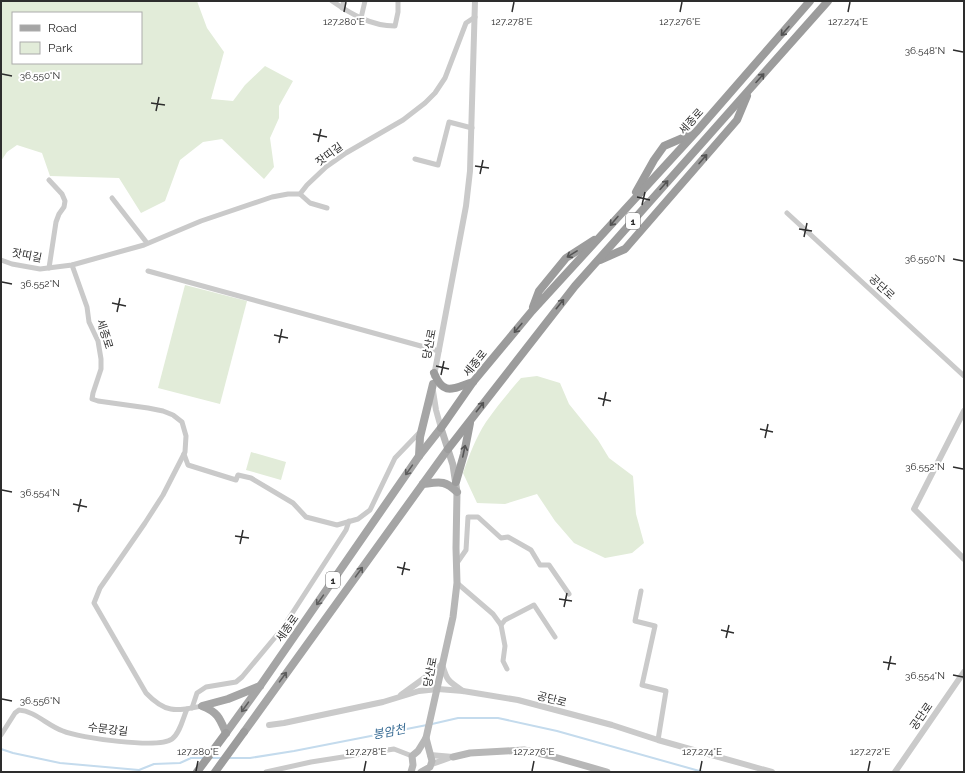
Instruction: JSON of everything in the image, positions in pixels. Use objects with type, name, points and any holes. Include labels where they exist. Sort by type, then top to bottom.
[{"type":"highway","name":"세종로","points":[[441,428],[473,382],[532,311],[696,132],[810,1]]},
{"type":"highway","name":"세종로","points":[[448,449],[548,319],[596,262],[828,1]]},
{"type":"highway","points":[[596,262],[624,249],[737,120],[750,88]]},
{"type":"highway","points":[[631,202],[654,160],[664,146],[696,132]]},
{"type":"highway","points":[[434,373],[438,383],[444,388],[449,389],[473,382]]},
{"type":"highway","points":[[456,482],[464,454],[470,420]]},
{"type":"highway","name":"세종로","points":[[215,772],[244,732]]},
{"type":"highway","name":"세종로","points":[[197,772],[226,733]]},
{"type":"main road","points":[[419,456],[420,437],[433,384]]},
{"type":"main road","name":"당산로","points":[[426,738],[453,617],[457,583],[456,482],[453,465],[441,428]]},
{"type":"main road","name":"세종로","points":[[226,733],[419,456],[441,428]]},
{"type":"main road","name":"세종로","points":[[244,732],[448,449]]},
{"type":"main road","points":[[423,484],[443,482],[448,484],[457,492]]},
{"type":"main road","points":[[202,706],[228,700],[260,686]]},
{"type":"main road","points":[[202,706],[211,709],[216,714],[226,733]]},
{"type":"main road","points":[[426,738],[432,764],[427,769],[422,771],[417,770],[412,768],[415,753],[426,738]]},
{"type":"main road","points":[[415,753],[425,750],[430,755]]},
{"type":"main road","points":[[453,757],[470,753],[524,750],[607,772]]},
{"type":"street","points":[[332,1],[361,18],[376,23],[394,26],[398,12],[398,1]]},
{"type":"street","points":[[342,8],[344,1]]},
{"type":"street","points":[[361,18],[365,1]]},
{"type":"street","name":"당산로","points":[[441,428],[436,410],[433,384],[466,206],[470,171],[475,1]]},
{"type":"street","name":"잣띠길","points":[[1,260],[40,269],[72,265],[147,243],[201,221],[272,197],[288,194],[300,194],[307,185],[326,167],[346,153],[403,120],[435,93],[445,78],[466,23],[475,17]]},
{"type":"street","points":[[415,159],[438,165],[450,122],[472,128]]},
{"type":"street","name":"잣띠길","points":[[49,180],[62,194],[65,201],[64,207],[56,222],[49,268]]},
{"type":"street","points":[[300,194],[310,203],[327,208]]},
{"type":"street","points":[[112,198],[147,243]]},
{"type":"street","name":"공단로","points":[[787,213],[964,376]]},
{"type":"street","name":"세종로","points":[[72,265],[87,307],[89,322],[98,342],[101,359],[101,369],[92,399],[163,411],[173,415],[182,422],[186,436],[184,454],[163,495],[146,524],[100,588],[94,603],[146,694],[161,707],[172,710],[202,706]]},
{"type":"street","points":[[148,271],[438,351]]},
{"type":"street","points":[[964,411],[914,509],[964,559]]},
{"type":"street","points":[[184,454],[188,465],[236,480],[238,475],[251,478],[293,503],[306,517],[337,525],[358,519],[370,510],[395,458],[423,428]]},
{"type":"street","name":"당산로","points":[[457,563],[466,550],[468,517],[478,517],[501,538],[508,537],[531,550],[540,565],[549,565],[569,594]]},
{"type":"street","points":[[192,708],[197,693],[206,687],[236,682],[242,677],[282,629],[346,530],[349,521]]},
{"type":"street","points":[[457,583],[493,614],[501,625],[505,646],[503,661],[507,669]]},
{"type":"street","points":[[641,591],[635,621],[655,626],[642,685],[666,691],[658,740]]},
{"type":"street","points":[[501,625],[505,620],[534,605],[555,637]]},
{"type":"street","points":[[398,697],[442,664],[446,677],[449,681],[463,691]]},
{"type":"street","name":"공단로","points":[[895,772],[964,672]]},
{"type":"street","name":"공단로","points":[[269,724],[284,723],[383,702],[419,691],[463,691],[525,702],[612,725],[658,740],[772,772]]},
{"type":"street","name":"수문강길","points":[[1,735],[15,713],[19,710],[26,710],[45,723],[63,731],[90,738],[131,742],[162,742],[171,740],[176,735],[187,709]]},
{"type":"street","points":[[266,772],[311,762],[394,749],[415,753]]},
{"type":"street","points":[[430,755],[453,757]]},
{"type":"street","points":[[432,764],[453,757]]},
{"type":"green space","points":[[1,1],[197,1],[207,28],[224,52],[211,99],[233,101],[245,85],[265,66],[293,81],[279,106],[279,118],[270,138],[274,167],[264,179],[222,139],[203,142],[180,160],[165,201],[141,213],[119,178],[50,176],[42,153],[17,145],[7,152],[1,161]]},
{"type":"green space","points":[[185,285],[247,301],[220,404],[158,388]]},
{"type":"green space","points":[[537,376],[560,383],[569,404],[598,440],[609,458],[633,476],[636,514],[644,543],[632,553],[605,558],[574,543],[555,521],[537,494],[505,504],[477,503],[463,473],[476,440],[490,416],[521,378]]},
{"type":"green space","points":[[251,452],[286,462],[281,480],[246,470]]},
{"type":"waterway","name":"봉암천","points":[[432,724],[458,718],[498,718],[557,731],[703,772]]},
{"type":"waterway","name":"봉암천","points":[[229,758],[250,758],[294,751],[427,725]]},
{"type":"waterway","name":"봉암천","points":[[1,749],[60,763],[139,770],[154,764],[180,763],[191,758],[204,758]]},
{"type":"waterway","name":"봉암천","points":[[211,758],[222,758]]}]
